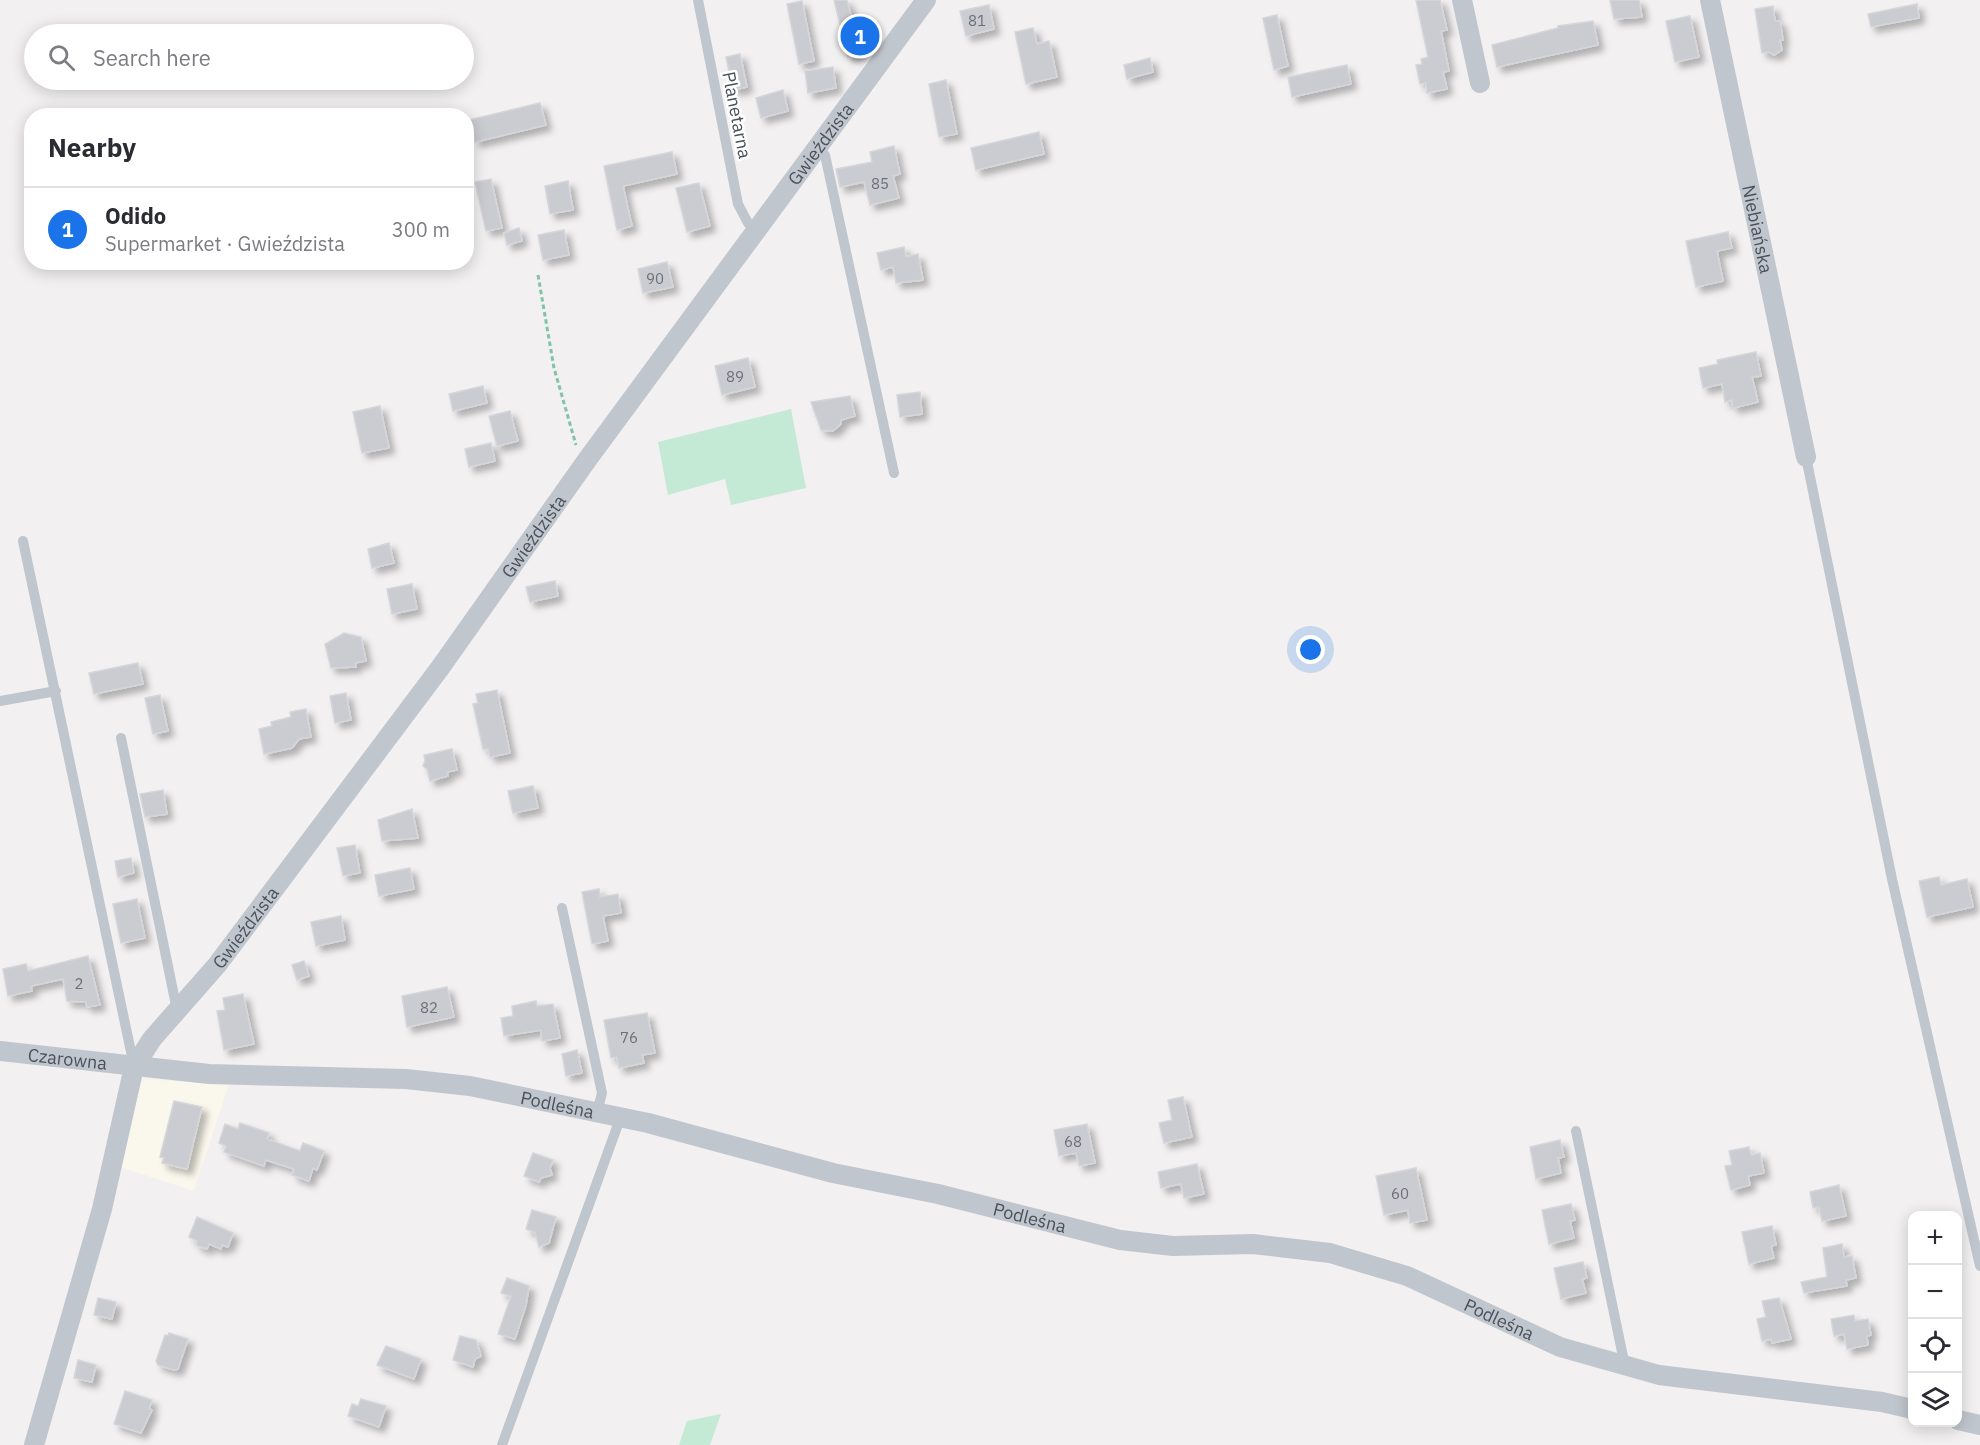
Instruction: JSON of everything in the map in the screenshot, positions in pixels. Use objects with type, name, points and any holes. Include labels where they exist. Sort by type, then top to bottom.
[{"type":"street","name":"Gwieździsta","points":[[134,1067],[152,1039],[217,965],[440,668],[587,460],[926,0]]},
{"type":"street","points":[[1462,0],[1480,83]]},
{"type":"street","name":"Niebiańska","points":[[1710,0],[1806,457]]},
{"type":"street","name":"Czarowna","points":[[0,1051],[134,1067]]},
{"type":"street","points":[[34,1445],[102,1209],[134,1067]]},
{"type":"street","name":"Podleśna","points":[[134,1067],[259,1077],[406,1079],[470,1086],[621,1116],[833,1173],[938,1194],[1120,1240],[1173,1246],[1253,1244],[1330,1253],[1407,1276],[1560,1347],[1625,1366],[1659,1375],[1882,1402],[1908,1408]]},
{"type":"street","points":[[1962,1421],[1980,1425]]},
{"type":"lane","name":"Planetarna","points":[[698,0],[738,204],[748,223],[757,231]]},
{"type":"lane","points":[[818,149],[825,155],[894,473]]},
{"type":"lane","points":[[1806,457],[1892,879],[1980,1266]]},
{"type":"lane","points":[[23,541],[57,691],[134,1067]]},
{"type":"lane","points":[[0,701],[57,691]]},
{"type":"lane","points":[[121,738],[177,1010]]},
{"type":"lane","points":[[562,908],[602,1093],[597,1112]]},
{"type":"lane","points":[[502,1445],[621,1116]]},
{"type":"lane","points":[[1576,1131],[1625,1366]]},
{"type":"path","points":[[538,275],[554,368],[572,437],[580,454],[587,460]]},
{"type":"shaded area","points":[[142,1079],[229,1084],[194,1191],[120,1167]]},
{"type":"green space","points":[[791,409],[806,488],[731,505],[725,479],[668,495],[658,442]]},
{"type":"green space","points":[[721,1414],[710,1445],[679,1445],[687,1421]]},
{"type":"building","points":[[834,0],[847,0],[861,53],[848,57]]},
{"type":"building","points":[[1416,0],[1440,0],[1447,30],[1441,31],[1449,71],[1443,72],[1447,89],[1427,93],[1426,83],[1420,84],[1416,65],[1422,64],[1421,59],[1428,57]]},
{"type":"building","points":[[1610,0],[1639,0],[1642,17],[1614,19]]},
{"type":"building","points":[[802,1],[814,61],[799,64],[787,4]]},
{"type":"building","points":[[1917,4],[1919,18],[1871,27],[1868,14]]},
{"type":"building","points":[[989,5],[994,29],[966,36],[960,11]]},
{"type":"building","points":[[1773,6],[1775,21],[1780,21],[1783,40],[1780,40],[1782,50],[1774,55],[1769,52],[1762,53],[1755,9]]},
{"type":"building","points":[[1277,15],[1288,66],[1274,70],[1263,18]]},
{"type":"building","points":[[1690,16],[1699,57],[1675,62],[1666,21]]},
{"type":"building","points":[[1593,21],[1598,45],[1497,67],[1492,45],[1558,28],[1558,26]]},
{"type":"building","points":[[1033,28],[1037,44],[1049,41],[1057,77],[1026,84],[1015,32]]},
{"type":"building","points":[[740,54],[747,87],[733,90],[726,57]]},
{"type":"building","points":[[1150,58],[1153,72],[1127,79],[1124,65]]},
{"type":"building","points":[[1347,65],[1351,84],[1292,97],[1288,77]]},
{"type":"building","points":[[833,67],[836,88],[808,93],[805,71]]},
{"type":"building","points":[[946,80],[957,134],[939,137],[929,84]]},
{"type":"building","points":[[783,90],[788,111],[761,118],[756,98]]},
{"type":"building","points":[[540,103],[546,125],[475,142],[474,119]]},
{"type":"building","points":[[1039,132],[1044,154],[976,170],[971,148]]},
{"type":"building","points":[[894,146],[900,174],[893,176],[899,198],[870,205],[864,182],[840,187],[836,169],[872,162],[870,152]]},
{"type":"building","points":[[672,152],[677,174],[623,186],[632,226],[617,230],[604,166]]},
{"type":"building","points":[[491,179],[502,228],[486,231],[475,182]]},
{"type":"building","points":[[568,181],[573,210],[550,214],[545,186]]},
{"type":"building","points":[[699,183],[710,226],[687,232],[676,188]]},
{"type":"building","points":[[519,228],[522,241],[507,245],[504,233]]},
{"type":"building","points":[[564,230],[569,255],[543,260],[538,235]]},
{"type":"building","points":[[1728,232],[1732,248],[1717,251],[1723,281],[1696,287],[1686,241]]},
{"type":"building","points":[[904,247],[906,257],[918,254],[923,280],[896,283],[893,267],[881,270],[877,253]]},
{"type":"building","points":[[667,262],[673,287],[643,293],[638,269]]},
{"type":"building","points":[[1756,352],[1761,376],[1752,377],[1758,402],[1733,408],[1732,400],[1725,402],[1722,384],[1703,388],[1699,368],[1718,364],[1717,360]]},
{"type":"building","points":[[748,358],[755,387],[722,395],[715,366]]},
{"type":"building","points":[[483,386],[487,403],[453,411],[449,394]]},
{"type":"building","points":[[920,392],[922,414],[900,417],[897,395]]},
{"type":"building","points":[[850,396],[855,416],[841,420],[841,424],[833,431],[821,430],[811,402]]},
{"type":"building","points":[[380,406],[389,448],[362,453],[353,412]]},
{"type":"building","points":[[510,411],[518,441],[497,446],[489,416]]},
{"type":"building","points":[[491,443],[495,461],[469,467],[465,449]]},
{"type":"building","points":[[389,543],[394,563],[372,568],[368,549]]},
{"type":"building","points":[[555,581],[558,596],[530,602],[526,587]]},
{"type":"building","points":[[412,584],[417,609],[392,614],[387,589]]},
{"type":"building","points":[[344,633],[361,637],[366,661],[355,663],[356,667],[331,668],[325,644]]},
{"type":"building","points":[[138,663],[143,684],[94,694],[89,673]]},
{"type":"building","points":[[497,690],[510,753],[490,757],[488,749],[483,749],[473,704],[478,703],[476,694]]},
{"type":"building","points":[[346,693],[351,720],[335,723],[330,696]]},
{"type":"building","points":[[160,695],[168,731],[153,734],[145,698]]},
{"type":"building","points":[[306,709],[311,737],[299,739],[292,748],[264,754],[259,729],[272,726],[271,722],[291,717],[290,712]]},
{"type":"building","points":[[452,749],[457,770],[447,772],[448,776],[430,781],[427,769],[423,766],[424,755]]},
{"type":"building","points":[[533,786],[538,808],[513,813],[508,791]]},
{"type":"building","points":[[163,790],[167,814],[145,817],[140,794]]},
{"type":"building","points":[[412,809],[418,838],[382,841],[378,820]]},
{"type":"building","points":[[355,845],[360,873],[343,876],[337,848]]},
{"type":"building","points":[[131,858],[134,873],[118,877],[115,861]]},
{"type":"building","points":[[410,868],[414,889],[379,896],[375,875]]},
{"type":"building","points":[[1939,877],[1941,885],[1967,879],[1973,907],[1927,917],[1919,881]]},
{"type":"building","points":[[599,889],[600,897],[618,894],[621,913],[603,916],[608,941],[592,944],[582,892]]},
{"type":"building","points":[[137,899],[145,938],[121,943],[113,904]]},
{"type":"building","points":[[341,916],[345,940],[316,946],[311,922]]},
{"type":"building","points":[[88,956],[100,1005],[87,1007],[86,1002],[67,1001],[63,979],[31,986],[32,991],[8,996],[3,969],[26,964],[28,971]]},
{"type":"building","points":[[304,961],[309,976],[297,980],[292,965]]},
{"type":"building","points":[[447,987],[454,1017],[407,1027],[402,996]]},
{"type":"building","points":[[243,994],[254,1044],[224,1050],[217,1011],[225,1010],[223,998]]},
{"type":"building","points":[[536,1001],[537,1006],[553,1004],[560,1038],[542,1041],[541,1030],[504,1036],[501,1018],[513,1016],[512,1006]]},
{"type":"building","points":[[647,1013],[655,1053],[642,1055],[644,1063],[619,1068],[617,1057],[611,1058],[604,1020]]},
{"type":"building","points":[[577,1050],[582,1073],[566,1076],[562,1054]]},
{"type":"building","points":[[1183,1097],[1192,1137],[1164,1143],[1159,1123],[1172,1120],[1168,1100]]},
{"type":"building","points":[[174,1101],[202,1107],[187,1169],[162,1163],[164,1158],[160,1157]]},
{"type":"building","points":[[240,1123],[269,1133],[267,1139],[300,1151],[303,1143],[324,1151],[317,1170],[313,1168],[309,1181],[292,1175],[294,1169],[266,1160],[264,1166],[224,1152],[226,1146],[219,1143],[225,1124],[238,1129]]},
{"type":"building","points":[[1087,1124],[1095,1163],[1079,1166],[1076,1153],[1059,1156],[1054,1130]]},
{"type":"building","points":[[1560,1140],[1564,1157],[1558,1158],[1561,1173],[1536,1179],[1530,1147]]},
{"type":"building","points":[[1749,1147],[1751,1155],[1760,1153],[1764,1173],[1748,1176],[1750,1185],[1731,1190],[1725,1166],[1732,1165],[1729,1151]]},
{"type":"building","points":[[533,1153],[553,1160],[550,1168],[552,1175],[541,1178],[539,1182],[524,1176]]},
{"type":"building","points":[[1197,1164],[1204,1194],[1184,1198],[1181,1184],[1161,1188],[1158,1172]]},
{"type":"building","points":[[1416,1168],[1427,1220],[1410,1223],[1408,1210],[1384,1215],[1376,1176]]},
{"type":"building","points":[[1839,1185],[1846,1216],[1822,1221],[1819,1207],[1813,1208],[1810,1192]]},
{"type":"building","points":[[1571,1204],[1575,1220],[1570,1221],[1574,1238],[1549,1244],[1542,1210]]},
{"type":"building","points":[[532,1210],[556,1217],[549,1243],[539,1247],[535,1232],[526,1229]]},
{"type":"building","points":[[197,1217],[233,1233],[228,1247],[222,1245],[221,1249],[209,1244],[207,1249],[196,1245],[197,1241],[189,1237]]},
{"type":"building","points":[[1772,1226],[1776,1245],[1771,1246],[1774,1258],[1749,1264],[1742,1232]]},
{"type":"building","points":[[1842,1244],[1844,1257],[1852,1256],[1856,1278],[1846,1280],[1847,1286],[1804,1293],[1801,1282],[1827,1277],[1823,1248]]},
{"type":"building","points":[[1583,1262],[1587,1278],[1582,1279],[1586,1293],[1561,1299],[1554,1268]]},
{"type":"building","points":[[507,1278],[529,1286],[526,1305],[515,1339],[498,1334],[511,1296],[501,1293]]},
{"type":"building","points":[[98,1298],[116,1302],[112,1319],[94,1315]]},
{"type":"building","points":[[1779,1298],[1791,1339],[1772,1343],[1771,1339],[1762,1341],[1757,1319],[1766,1317],[1762,1301]]},
{"type":"building","points":[[1854,1315],[1855,1321],[1868,1319],[1871,1335],[1867,1336],[1868,1345],[1847,1349],[1844,1334],[1834,1336],[1831,1319]]},
{"type":"building","points":[[169,1333],[188,1339],[178,1369],[174,1370],[158,1365],[156,1361],[165,1335],[168,1336]]},
{"type":"building","points":[[460,1336],[476,1340],[481,1356],[475,1359],[473,1367],[453,1360]]},
{"type":"building","points":[[386,1346],[421,1359],[414,1379],[377,1365]]},
{"type":"building","points":[[78,1360],[96,1365],[92,1382],[74,1378]]},
{"type":"building","points":[[125,1391],[152,1400],[149,1409],[152,1410],[141,1433],[114,1424]]},
{"type":"building","points":[[361,1399],[386,1406],[379,1427],[348,1416],[352,1404],[358,1406]]},
{"type":"place","name":"Odido","points":[[860,36]]}]
